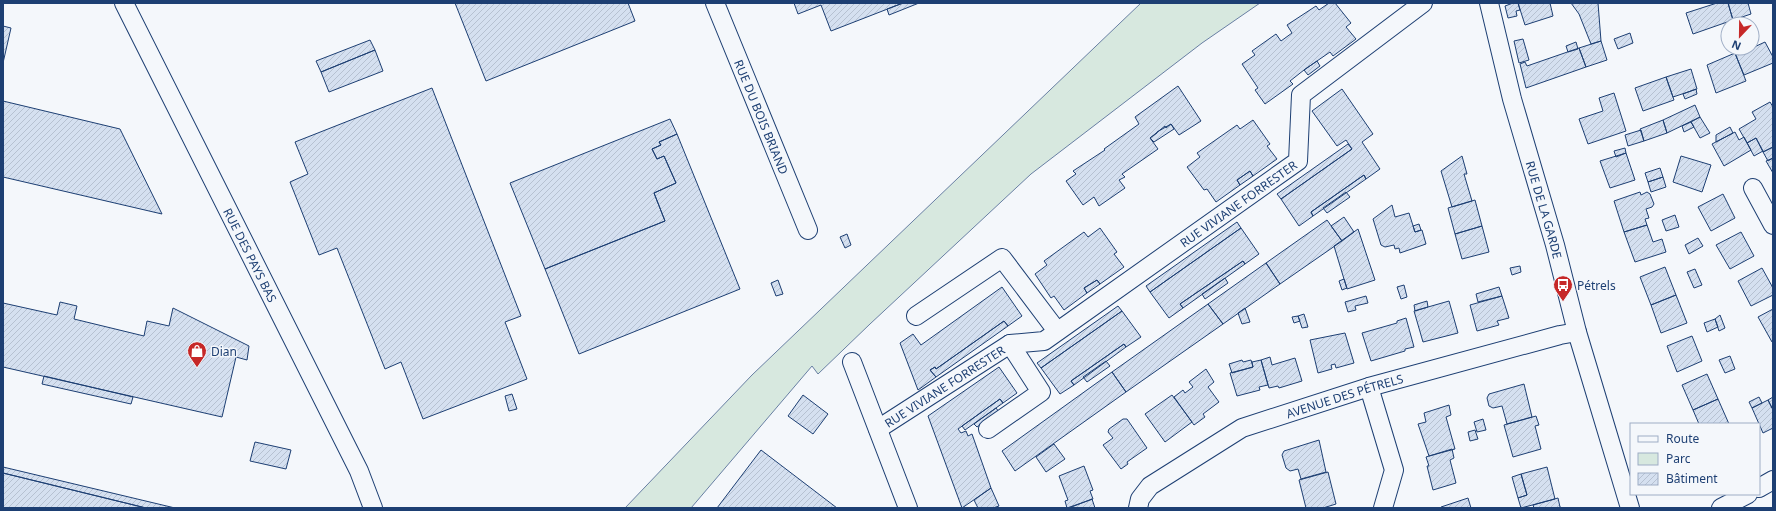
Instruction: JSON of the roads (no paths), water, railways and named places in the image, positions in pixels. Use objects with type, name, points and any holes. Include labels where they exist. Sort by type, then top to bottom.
[{"type":"street","name":"RUE DES PAYS BAS","points":[[124,3],[359,471],[373,508]]},
{"type":"street","name":"RUE DU BOIS BRIAND","points":[[715,3],[808,230]]},
{"type":"street","name":"RUE VIVIANE FORRESTER","points":[[878,429],[1010,344],[1044,341],[1298,161],[1301,95],[1423,3]]},
{"type":"street","name":"RUE DE LA GARDE","points":[[1489,3],[1512,99],[1555,245],[1577,332],[1630,508]]},
{"type":"street","points":[[1753,188],[1773,225]]},
{"type":"street","points":[[916,316],[1002,258],[1057,331]]},
{"type":"street","name":"AVENUE DES PÉTRELS","points":[[1138,508],[1140,499],[1150,486],[1242,428],[1369,387],[1560,335],[1577,332]]},
{"type":"street","name":"RUE VIVIANE FORRESTER","points":[[988,429],[1042,392],[1010,344]]},
{"type":"street","points":[[852,362],[908,508]]},
{"type":"street","points":[[1369,387],[1394,470],[1383,508]]},
{"type":"street","points":[[1760,487],[1773,480]]},
{"type":"street","points":[[1721,508],[1746,495]]},
{"type":"place","name":"Pétrels","points":[[1563,302]]},
{"type":"place","name":"Dian","points":[[197,368]]}]
